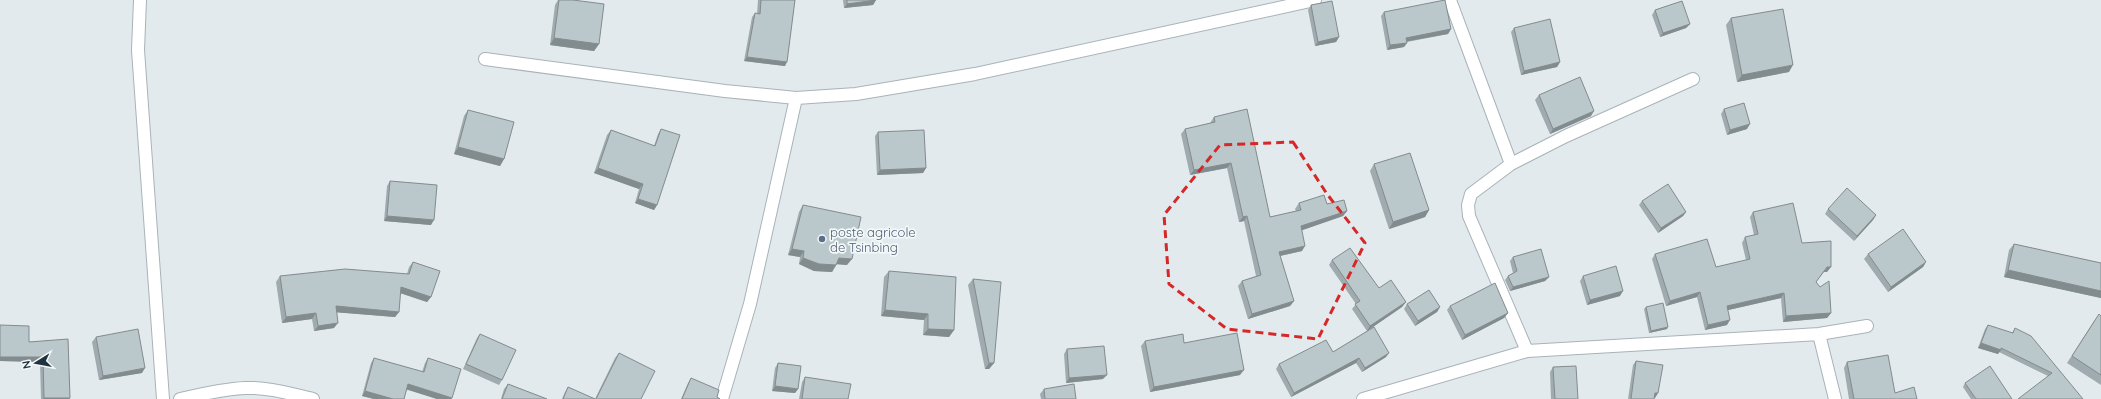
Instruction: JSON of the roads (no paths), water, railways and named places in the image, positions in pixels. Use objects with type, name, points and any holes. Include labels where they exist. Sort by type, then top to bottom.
[{"type":"street","points":[[140,0],[138,50],[163,399]]},
{"type":"street","points":[[485,59],[725,91],[796,98],[856,94],[975,74],[1315,0]]},
{"type":"street","points":[[1450,0],[1511,164]]},
{"type":"street","points":[[1527,351],[1469,216],[1468,205],[1471,194],[1511,164],[1566,136],[1693,79]]},
{"type":"street","points":[[722,399],[750,304],[796,98]]},
{"type":"street","points":[[1363,399],[1527,351],[1819,334],[1867,326]]},
{"type":"street","points":[[1819,334],[1835,399]]},
{"type":"street","points":[[180,399],[218,391],[246,388],[273,390],[312,399]]},
{"type":"place","name":"poste agricole de Tsinbing","points":[[822,239]]}]
